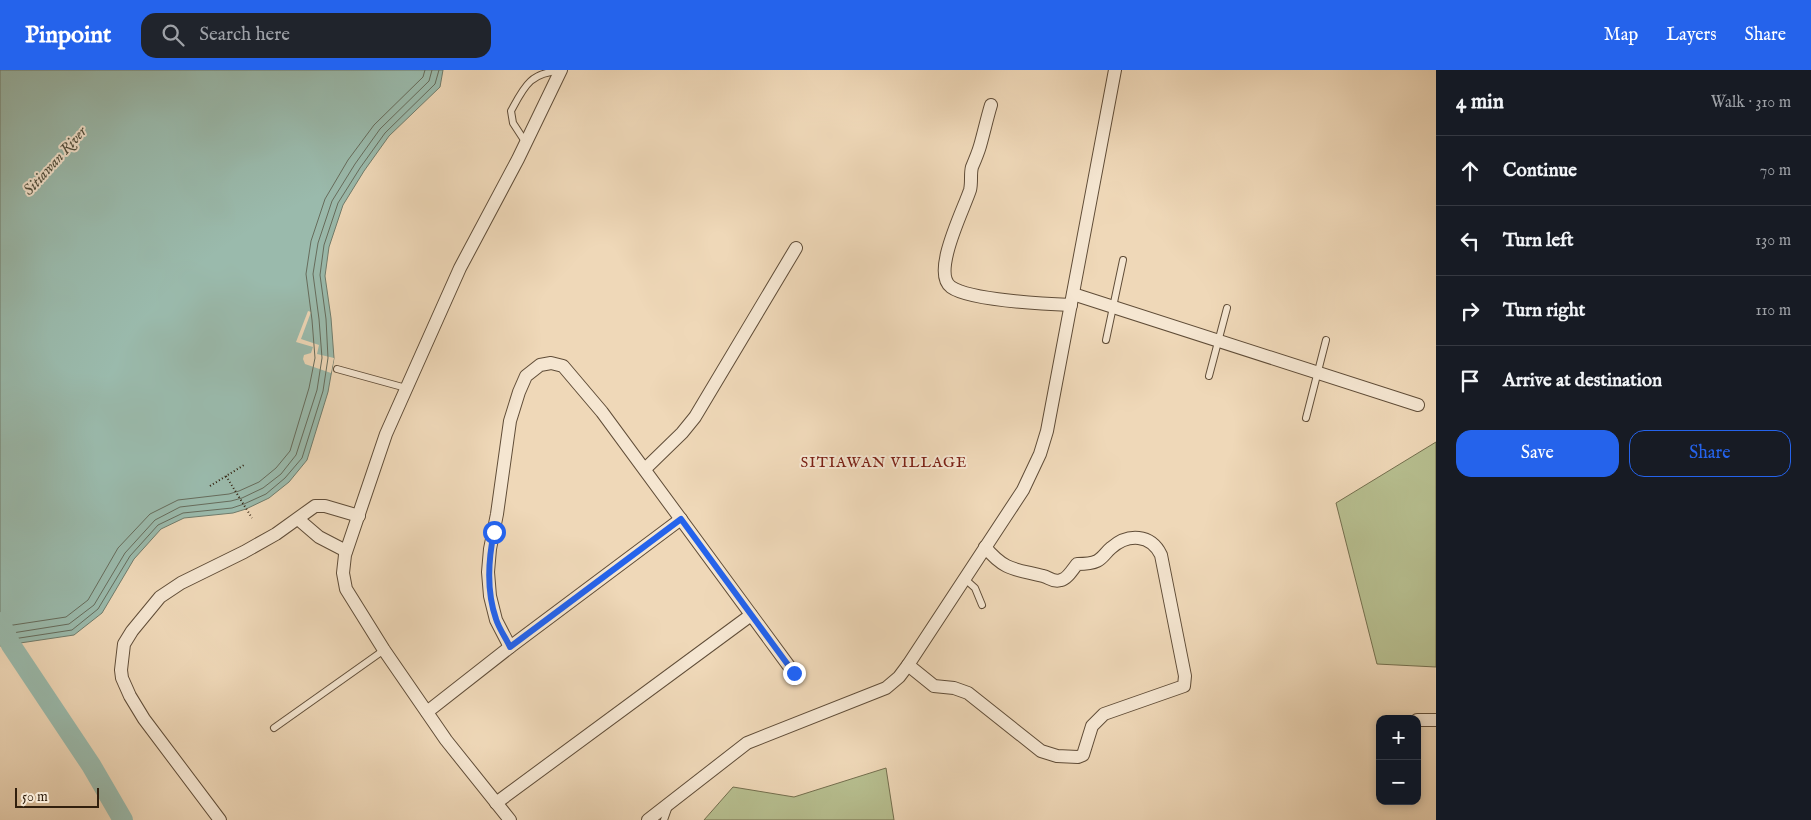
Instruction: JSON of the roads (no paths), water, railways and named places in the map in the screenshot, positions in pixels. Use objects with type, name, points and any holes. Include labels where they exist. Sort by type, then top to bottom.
[{"type":"street","points":[[510,820],[446,740],[384,650],[346,588],[343,573],[346,551],[386,434],[460,268],[526,142],[561,70]]},
{"type":"street","points":[[648,820],[747,744],[886,688],[899,677],[1023,490],[1040,454],[1048,431],[1115,70]]},
{"type":"street","points":[[991,105],[980,147],[972,168],[970,189],[947,255],[944,271],[945,278],[952,288],[971,294],[1022,302],[1072,300],[1113,307],[1418,405]]},
{"type":"street","points":[[644,469],[682,433],[695,417],[796,248]]},
{"type":"street","points":[[510,647],[496,620],[490,596],[488,572],[510,421],[526,376],[540,365],[551,363],[563,366],[602,412],[794,673]]},
{"type":"street","points":[[220,820],[144,720],[130,696],[122,678],[121,670],[124,644],[132,631],[160,597],[181,583],[244,552],[298,519],[315,506],[325,506],[359,516]]},
{"type":"street","points":[[298,519],[319,537],[346,551]]},
{"type":"street","points":[[427,712],[510,647],[681,519]]},
{"type":"street","points":[[908,665],[928,684],[954,688],[968,693],[1041,751],[1048,755],[1056,756],[1078,757],[1083,755],[1092,726],[1104,714],[1184,686],[1185,676],[1161,555],[1157,546],[1147,540],[1130,538],[1112,546],[1099,561],[1091,564],[1077,564],[1064,580],[1058,581],[1008,568],[994,559],[985,548]]},
{"type":"street","points":[[496,803],[751,614]]},
{"type":"street","points":[[1421,720],[1436,720]]},
{"type":"lane","points":[[526,142],[512,123],[510,111],[528,81],[540,74],[561,70]]},
{"type":"lane","points":[[1106,340],[1123,260]]},
{"type":"lane","points":[[1209,376],[1227,308]]},
{"type":"lane","points":[[1306,418],[1326,340]]},
{"type":"lane","points":[[337,369],[406,388]]},
{"type":"lane","points":[[965,579],[975,588],[982,604]]},
{"type":"lane","points":[[274,728],[384,650]]},
{"type":"lane","points":[[664,820],[671,802]]},
{"type":"water","name":"Sitiawan River","points":[[0,70],[443,70],[440,87],[389,136],[343,205],[329,247],[325,276],[334,358],[328,392],[307,460],[289,482],[269,498],[246,509],[233,513],[184,518],[161,529],[134,559],[102,613],[74,635],[0,646]]},
{"type":"waterway","points":[[0,622],[11,645],[91,765],[123,820]]},
{"type":"district","name":"SITIAWAN VILLAGE","points":[[884,462]]}]
